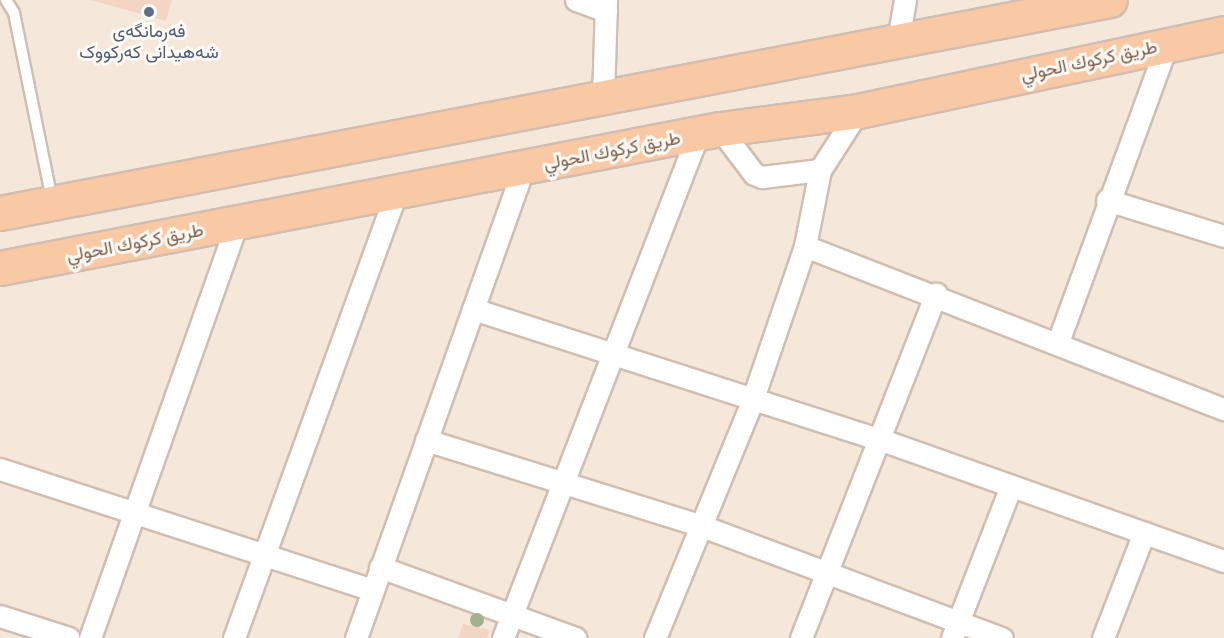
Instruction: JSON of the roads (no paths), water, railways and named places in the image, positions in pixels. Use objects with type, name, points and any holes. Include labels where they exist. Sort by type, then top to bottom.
[{"type":"highway","points":[[0,213],[1110,0]]},
{"type":"highway","name":"طريق كركوك الحولي","points":[[0,268],[709,132],[858,111],[1224,33]]},
{"type":"street","points":[[576,0],[606,5],[603,98]]},
{"type":"street","points":[[898,40],[905,0]]},
{"type":"street","points":[[1059,342],[1107,200],[1167,44]]},
{"type":"street","points":[[655,638],[752,401],[805,246],[820,170],[858,111]]},
{"type":"street","points":[[503,638],[614,352],[709,132],[754,174],[762,177],[820,170]]},
{"type":"street","points":[[356,638],[523,168]]},
{"type":"street","points":[[234,638],[262,555],[396,193]]},
{"type":"street","points":[[1107,200],[1224,236]]},
{"type":"street","points":[[90,638],[132,512],[237,223]]},
{"type":"street","points":[[805,246],[936,294],[1224,409]]},
{"type":"street","points":[[801,638],[936,294]]},
{"type":"street","points":[[473,309],[614,352],[752,401],[879,439],[1224,561]]},
{"type":"street","points":[[426,440],[562,485],[702,526],[826,575],[955,630],[1002,638]]},
{"type":"street","points":[[0,469],[372,590]]},
{"type":"street","points":[[955,630],[1011,486]]},
{"type":"street","points":[[1104,638],[1144,533]]},
{"type":"street","points":[[380,567],[575,638]]},
{"type":"street","points":[[0,616],[69,638]]},
{"type":"lane","points":[[6,0],[14,13],[53,203]]},
{"type":"place","name":"فەرمانگەی شەهیدانی کەرکووک","points":[[149,12]]}]
